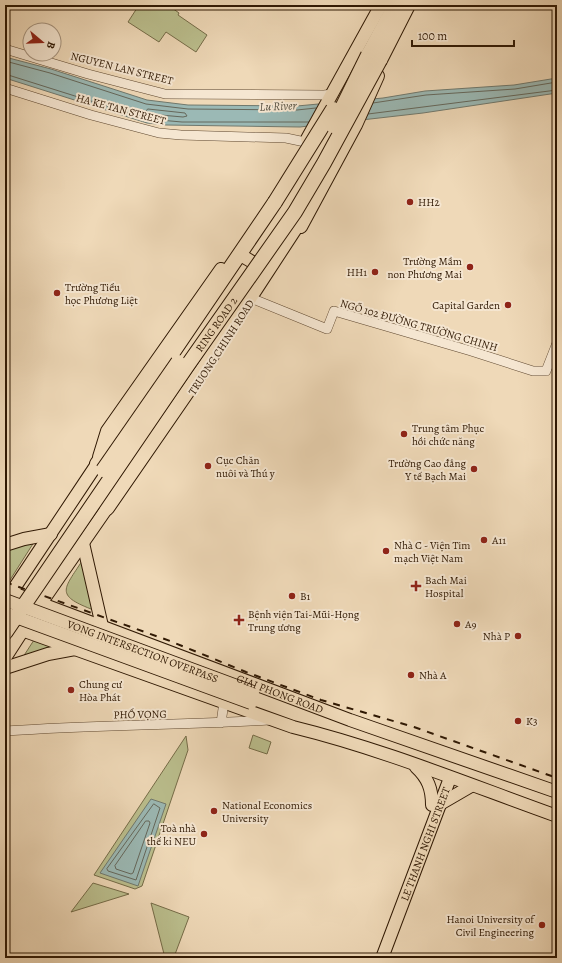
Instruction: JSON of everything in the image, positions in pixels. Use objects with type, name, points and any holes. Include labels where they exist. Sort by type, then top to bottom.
[{"type":"highway","name":"RING ROAD 2","points":[[5,632],[294,212],[324,163],[374,58],[395,5]]},
{"type":"highway","name":"RING ROAD 2","points":[[5,614],[286,207],[374,58],[408,5]]},
{"type":"highway","points":[[97,464],[374,58]]},
{"type":"highway","points":[[107,508],[205,366],[303,216],[330,161],[360,107],[374,58]]},
{"type":"main road","points":[[97,464],[107,431],[290,167],[381,5]]},
{"type":"main road","name":"TRUONG CHINH ROAD","points":[[5,658],[107,508],[128,487],[145,463],[310,212],[326,179],[356,125],[414,5]]},
{"type":"main road","points":[[7,596],[28,568],[97,464],[114,446],[244,257],[278,205],[290,167]]},
{"type":"main road","name":"TRUONG CHINH ROAD","points":[[107,508],[113,492],[264,270],[301,210],[326,179]]},
{"type":"main road","points":[[244,257],[264,270]]},
{"type":"main road","points":[[5,545],[24,539],[51,534]]},
{"type":"main road","points":[[83,543],[102,626]]},
{"type":"main road","points":[[28,568],[58,580]]},
{"type":"main road","name":"VONG INTERSECTION OVERPASS","points":[[7,596],[252,697],[339,738]]},
{"type":"main road","name":"GIAI PHONG ROAD","points":[[7,596],[41,604],[76,616],[350,720],[557,792]]},
{"type":"main road","name":"VONG INTERSECTION OVERPASS","points":[[5,614],[252,697],[317,715],[350,720]]},
{"type":"main road","points":[[5,668],[70,647],[61,634],[63,626],[66,622],[76,616]]},
{"type":"main road","name":"GIAI PHONG ROAD","points":[[5,624],[275,720],[339,738],[414,764],[446,777],[557,816]]},
{"type":"main road","points":[[414,764],[427,779],[436,804],[471,786]]},
{"type":"main road","name":"LE THANH NGHI STREET","points":[[382,958],[400,908],[406,896],[446,777]]},
{"type":"street","name":"NGUYEN LAN STREET","points":[[5,48],[88,74],[165,94],[329,99]]},
{"type":"street","name":"HA KE TAN STREET","points":[[5,88],[91,115],[159,133],[307,139]]},
{"type":"street","name":"NGÕ 102 ĐƯỜNG TRƯỜNG CHINH","points":[[253,299],[327,329],[334,311],[471,351],[533,371],[546,371],[557,343]]},
{"type":"street","points":[[221,723],[224,702]]},
{"type":"street","name":"PHỐ VỌNG","points":[[5,731],[69,727],[275,720]]},
{"type":"green space","points":[[139,5],[168,5],[179,13],[178,15],[207,35],[196,52],[166,32],[159,42],[128,22]]},
{"type":"green space","points":[[36,539],[10,580],[5,578],[5,549]]},
{"type":"green space","points":[[82,561],[94,608],[91,609],[72,600],[66,590],[67,585]]},
{"type":"green space","points":[[34,640],[55,647],[23,657]]},
{"type":"green space","points":[[253,735],[271,742],[267,754],[249,748]]},
{"type":"green space","points":[[186,736],[188,750],[142,886],[135,889],[94,875]]},
{"type":"green space","points":[[93,883],[129,894],[71,912]]},
{"type":"green space","points":[[151,903],[189,917],[174,957],[164,954]]},
{"type":"water","name":"Lu River","points":[[5,57],[51,69],[147,100],[188,105],[297,106],[383,98],[425,91],[514,85],[557,78],[557,93],[423,113],[300,127],[166,125],[147,123],[5,78]]},
{"type":"water","points":[[151,799],[166,804],[138,886],[100,873]]},
{"type":"railway","points":[[5,582],[170,641],[246,672],[321,700],[414,727],[557,778]]},
{"type":"place","name":"HH2","points":[[410,202]]},
{"type":"place","name":"Trường Mầm non Phương Mai","points":[[470,267]]},
{"type":"place","name":"HH1","points":[[375,272]]},
{"type":"place","name":"Trường Tiểu học Phương Liệt","points":[[57,293]]},
{"type":"place","name":"Capital Garden","points":[[508,305]]},
{"type":"place","name":"Trung tâm Phục hồi chức năng","points":[[404,434]]},
{"type":"place","name":"Cục Chăn nuôi và Thú y","points":[[208,466]]},
{"type":"place","name":"Trường Cao đẳng Y tế Bạch Mai","points":[[474,469]]},
{"type":"place","name":"A11","points":[[484,540]]},
{"type":"place","name":"Nhà C - Viện Tim mạch Việt Nam","points":[[386,551]]},
{"type":"place","name":"Bach Mai Hospital","points":[[416,586]]},
{"type":"place","name":"B1","points":[[292,596]]},
{"type":"place","name":"Bệnh viện Tai-Mũi-Họng Trung ương","points":[[239,620]]},
{"type":"place","name":"A9","points":[[457,624]]},
{"type":"place","name":"Nhà P","points":[[518,636]]},
{"type":"place","name":"Nhà A","points":[[411,675]]},
{"type":"place","name":"Chung cư Hòa Phát","points":[[71,690]]},
{"type":"place","name":"K3","points":[[518,721]]},
{"type":"place","name":"National Economics University","points":[[214,811]]},
{"type":"place","name":"Toà nhà thế kỉ NEU","points":[[204,834]]},
{"type":"place","name":"Hanoi University of Civil Engineering","points":[[542,925]]}]
